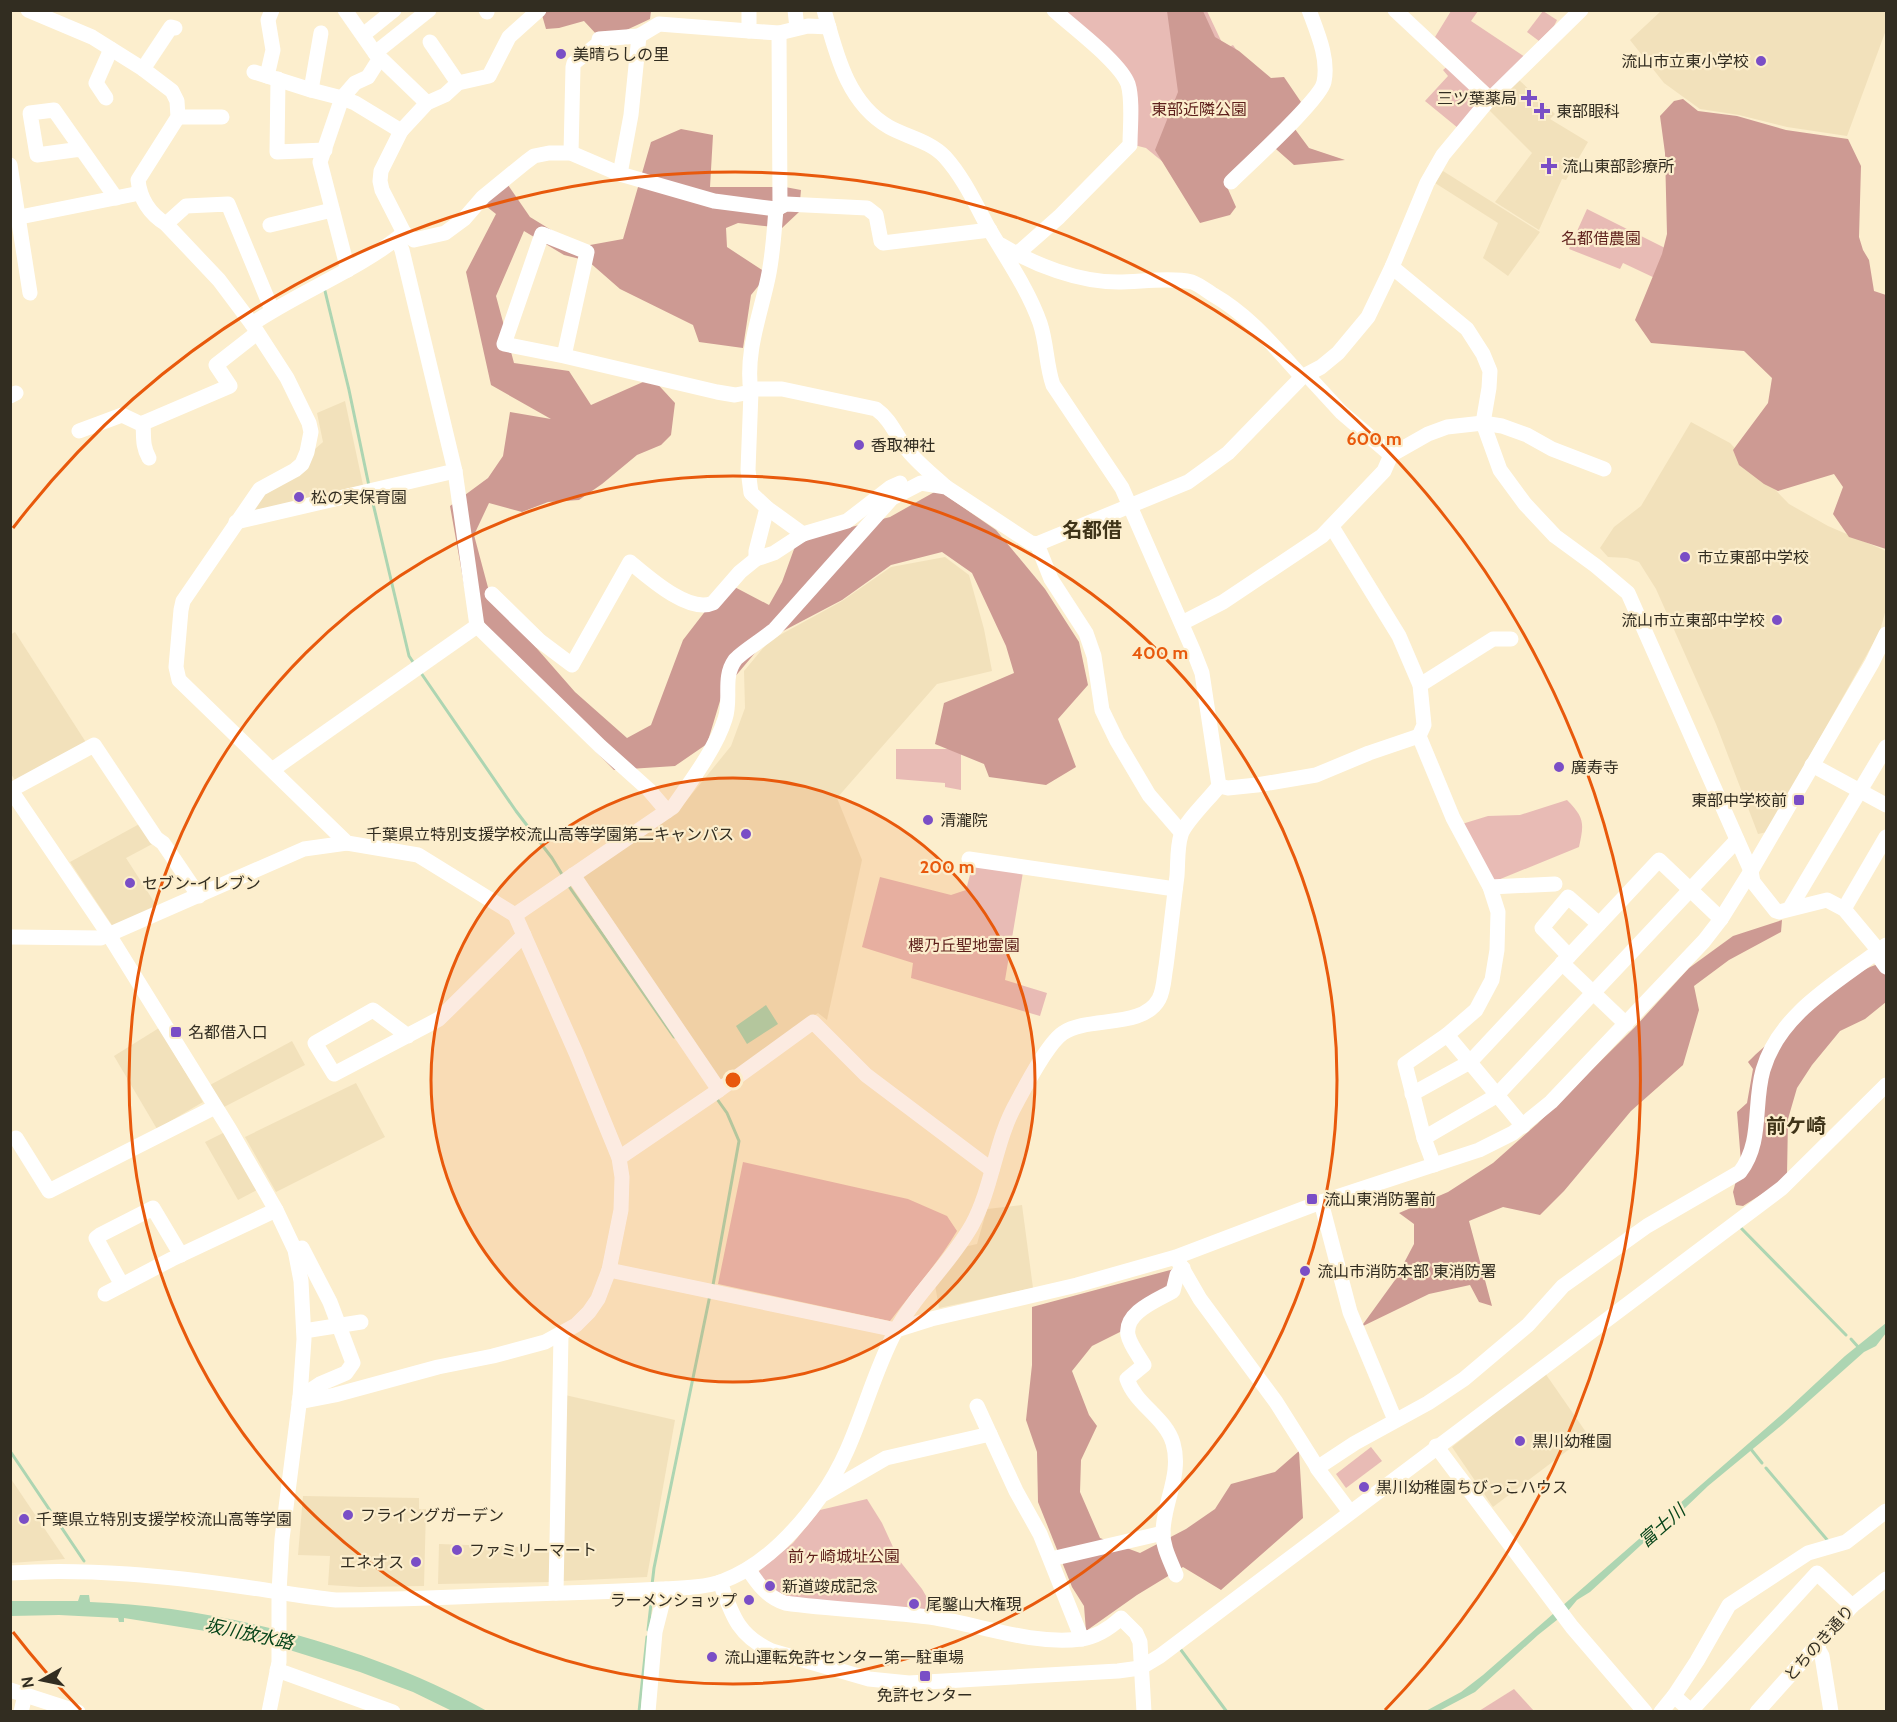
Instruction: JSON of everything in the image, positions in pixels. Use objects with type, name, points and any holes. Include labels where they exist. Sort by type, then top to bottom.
[{"type":"street","points":[[272,10],[268,20],[273,50],[266,76],[277,152],[325,150]]},
{"type":"street","points":[[345,10],[377,56],[427,103]]},
{"type":"street","points":[[363,36],[394,10]]},
{"type":"street","points":[[348,270],[320,162],[342,98],[355,83],[368,77],[377,56],[429,10]]},
{"type":"street","points":[[539,10],[509,37],[489,76],[458,84],[445,95],[427,103],[401,131],[381,171],[380,181],[401,236],[402,250],[455,471],[477,626],[600,746],[649,790],[667,811]]},
{"type":"street","points":[[749,31],[750,10]]},
{"type":"street","points":[[795,10],[797,28]]},
{"type":"street","points":[[10,1573],[66,1572],[126,1575],[220,1583],[279,1598],[336,1600],[666,1589],[720,1582],[748,1569],[788,1536],[822,1496],[847,1452],[881,1361],[896,1330],[913,1303],[941,1269],[971,1226],[980,1209],[1005,1127],[1014,1107],[1050,1048],[1063,1033],[1147,1012],[1158,1000],[1165,972],[1181,832],[1219,786],[1202,673],[1122,488],[1053,385],[1040,323],[963,182],[945,157],[931,146],[889,127],[863,106],[849,85],[824,10]]},
{"type":"street","points":[[1017,254],[1059,217],[1130,145],[1130,98],[1124,76],[1114,64],[1054,10]]},
{"type":"street","points":[[1230,182],[1303,111],[1323,87],[1325,72],[1322,52],[1309,10]]},
{"type":"street","points":[[1395,10],[1490,99]]},
{"type":"street","points":[[564,356],[587,252],[542,234],[504,344],[717,392],[735,395],[756,389],[782,389],[876,409],[886,417],[909,451],[946,487],[1031,543],[1037,544],[1188,482],[1228,453],[1305,376],[1338,353],[1368,317],[1392,267],[1427,183],[1443,155],[1490,99],[1581,10]]},
{"type":"street","points":[[30,11],[81,32],[143,69],[172,91],[177,101],[178,117],[138,180],[140,193],[144,202],[219,280],[287,378],[309,423],[311,432],[302,464],[260,489],[183,601],[176,667],[182,685],[347,843]]},
{"type":"street","points":[[620,174],[631,115],[639,36],[655,17],[749,31],[779,33],[797,28],[829,27]]},
{"type":"street","points":[[143,69],[171,27],[175,27]]},
{"type":"street","points":[[311,90],[321,33]]},
{"type":"street","points":[[779,33],[778,208],[768,279],[754,330],[749,380],[751,392],[748,470],[750,493],[803,534]]},
{"type":"street","points":[[571,153],[574,63],[599,43],[599,39],[639,36]]},
{"type":"street","points":[[430,42],[458,84]]},
{"type":"street","points":[[106,98],[96,83],[111,50]]},
{"type":"street","points":[[266,76],[355,103],[401,131]]},
{"type":"street","points":[[178,117],[222,117]]},
{"type":"street","points":[[81,148],[116,198]]},
{"type":"street","points":[[79,431],[122,415],[143,423],[230,386],[216,365],[273,310],[348,270],[401,236],[414,240],[445,233],[464,219],[483,197],[534,156],[571,153],[620,174],[714,201],[778,208],[786,204],[867,208],[876,215],[883,243],[994,237],[1017,254],[1085,279],[1118,282],[1147,280],[1193,282],[1232,306],[1255,325],[1341,412],[1391,455]]},
{"type":"street","points":[[10,165],[15,219],[30,293]]},
{"type":"street","points":[[15,219],[140,193]]},
{"type":"street","points":[[166,224],[186,206],[228,204],[273,310]]},
{"type":"street","points":[[270,225],[332,210]]},
{"type":"street","points":[[1392,267],[1467,329],[1483,354],[1490,371],[1483,423],[1500,470],[1525,504],[1555,536],[1628,593],[1737,840],[1753,882],[1779,912],[1827,900],[1844,909],[1881,949],[1887,967]]},
{"type":"street","points":[[143,423],[142,440],[149,458]]},
{"type":"street","points":[[1182,623],[1223,602],[1322,536],[1384,471],[1391,455],[1428,434],[1447,427],[1483,423],[1502,426],[1604,469]]},
{"type":"street","points":[[236,522],[455,471]]},
{"type":"street","points":[[492,594],[540,641],[572,665],[630,562],[670,592],[690,603],[702,606],[713,603],[756,559],[774,553],[803,534],[847,520],[891,487],[904,481],[946,487]]},
{"type":"street","points":[[515,915],[673,807],[702,765],[722,727],[728,706],[727,677],[736,658],[765,639],[892,498],[921,483]]},
{"type":"street","points":[[756,559],[767,508]]},
{"type":"street","points":[[1219,786],[1228,788],[1257,785],[1316,775],[1369,753],[1419,736],[1424,725],[1420,685],[1399,636],[1332,526]]},
{"type":"street","points":[[1037,544],[1051,579],[1086,633],[1094,656],[1102,710],[1117,741],[1149,795],[1181,832]]},
{"type":"street","points":[[272,770],[477,626]]},
{"type":"street","points":[[609,1270],[896,1330],[931,1319],[1179,1263],[1321,1202],[1479,1150],[1513,1133],[1551,1101],[1704,941],[1750,871],[1887,634]]},
{"type":"street","points":[[1420,685],[1493,639],[1511,639]]},
{"type":"street","points":[[1419,736],[1453,818],[1490,887],[1498,912],[1497,950],[1492,980],[1476,1010],[1447,1035],[1405,1064],[1424,1138],[1434,1165]]},
{"type":"street","points":[[199,896],[163,843],[156,838],[94,745],[11,790],[109,935],[230,1130],[276,1210],[295,1250],[301,1281],[304,1331],[299,1400],[283,1529],[278,1666],[273,1710]]},
{"type":"street","points":[[1790,908],[1887,747]]},
{"type":"street","points":[[1812,765],[1887,804]]},
{"type":"street","points":[[1844,909],[1887,837]]},
{"type":"street","points":[[1424,1138],[1496,1096],[1737,840]]},
{"type":"street","points":[[10,937],[101,938],[304,849],[347,843],[418,855],[515,915],[572,1042],[619,1158],[622,1184],[621,1210],[609,1270],[598,1299],[576,1325],[544,1342],[493,1356],[438,1366],[369,1387],[299,1400]]},
{"type":"street","points":[[969,859],[1175,889]]},
{"type":"street","points":[[1412,1094],[1470,1062],[1659,860],[1720,919]]},
{"type":"street","points":[[567,879],[714,1094]]},
{"type":"street","points":[[1490,887],[1555,884]]},
{"type":"street","points":[[1599,924],[1568,897],[1542,928],[1565,960],[1593,992],[1626,1024]]},
{"type":"street","points":[[408,1036],[373,1010],[315,1043],[334,1074],[408,1036],[439,1019],[524,935]]},
{"type":"street","points":[[1317,1467],[1428,1403],[1464,1379],[1519,1333],[1568,1282],[1647,1226],[1740,1172],[1747,1163],[1754,1146],[1759,1086],[1765,1063],[1774,1044],[1814,998],[1881,949]]},
{"type":"street","points":[[619,1158],[714,1094],[813,1022],[866,1075],[992,1170]]},
{"type":"street","points":[[1447,1035],[1523,1126]]},
{"type":"street","points":[[720,1582],[738,1625],[757,1644],[772,1651],[869,1678],[909,1683],[952,1682],[1140,1668],[1160,1656],[1307,1547],[1436,1446],[1782,1188],[1887,1085]]},
{"type":"street","points":[[16,1138],[49,1191],[215,1107]]},
{"type":"street","points":[[1321,1202],[1350,1312],[1395,1420]]},
{"type":"street","points":[[122,1285],[96,1238],[100,1235],[153,1209],[181,1255]]},
{"type":"street","points":[[105,1294],[276,1210]]},
{"type":"street","points":[[299,1400],[320,1384],[346,1373],[353,1363],[330,1302],[302,1248]]},
{"type":"street","points":[[1179,1263],[1200,1299],[1276,1402],[1317,1470],[1350,1512]]},
{"type":"street","points":[[1176,1575],[1162,1533],[1174,1482],[1173,1444],[1168,1431],[1140,1402],[1127,1379],[1144,1365],[1128,1337],[1128,1330],[1135,1314],[1173,1291],[1179,1263]]},
{"type":"street","points":[[304,1331],[361,1322]]},
{"type":"street","points":[[556,1593],[561,1335]]},
{"type":"street","points":[[977,1406],[1051,1559],[1082,1639]]},
{"type":"street","points":[[822,1496],[886,1458],[990,1434]]},
{"type":"street","points":[[1436,1446],[1572,1627],[1645,1712]]},
{"type":"street","points":[[1661,1712],[1674,1696],[1729,1605],[1808,1553],[1846,1542],[1887,1511]]},
{"type":"street","points":[[1051,1559],[1162,1533]]},
{"type":"street","points":[[748,1569],[764,1590],[773,1598],[785,1603],[934,1618],[1038,1637],[1082,1639],[1102,1632],[1121,1618],[1136,1633],[1140,1642],[1144,1712]]},
{"type":"street","points":[[1674,1696],[1691,1712],[1817,1573],[1852,1606]]},
{"type":"street","name":"とちのき通り","points":[[1757,1712],[1852,1606],[1887,1579]]},
{"type":"street","points":[[648,1712],[656,1632],[666,1589]]},
{"type":"street","points":[[1817,1647],[1822,1656],[1831,1712]]},
{"type":"street","points":[[278,1666],[393,1712]]},
{"type":"street","points":[[21,1712],[18,1693],[78,1712]]},
{"type":"shaded area","name":"流山市立東小学校","points":[[1661,11],[1886,11],[1886,30],[1847,136],[1787,127],[1739,115],[1700,109],[1664,83],[1630,40]]},
{"type":"shaded area","name":"流山東部診療所","points":[[1519,80],[1555,114],[1550,119],[1588,142],[1566,180],[1562,179],[1539,230],[1495,202],[1532,153],[1489,110]]},
{"type":"shaded area","points":[[1443,171],[1540,232],[1508,276],[1483,258],[1498,223],[1435,183]]},
{"type":"shaded area","points":[[345,401],[363,485],[248,513],[255,501],[323,442],[317,413]]},
{"type":"shaded area","name":"流山市立東部中学校","points":[[1691,422],[1730,443],[1789,504],[1828,526],[1886,551],[1886,609],[1880,631],[1767,832],[1758,834],[1716,724],[1656,589],[1639,562],[1627,558],[1608,557],[1600,548],[1614,527],[1641,506]]},
{"type":"shaded area","name":"千葉県立特別支援学校流山高等学園第二キャンパス","points":[[945,557],[969,575],[984,629],[992,671],[937,684],[837,798],[862,860],[827,1020],[818,1013],[728,1079],[720,1079],[581,874],[681,807],[731,746],[745,708],[744,671],[769,641],[842,601],[891,567]]},
{"type":"shaded area","points":[[15,632],[87,744],[17,783],[11,774],[10,635]]},
{"type":"shaded area","points":[[143,822],[156,842],[126,858],[158,908],[114,928],[70,862]]},
{"type":"shaded area","points":[[159,1028],[203,1102],[157,1129],[114,1056]]},
{"type":"shaded area","points":[[292,1041],[305,1065],[224,1107],[210,1085]]},
{"type":"shaded area","points":[[356,1083],[385,1137],[276,1192],[245,1137]]},
{"type":"shaded area","points":[[225,1132],[259,1189],[238,1200],[205,1142]]},
{"type":"shaded area","points":[[1022,1205],[1033,1288],[939,1308],[935,1285],[964,1247],[977,1244],[987,1209]]},
{"type":"shaded area","name":"黒川幼稚園","points":[[1545,1373],[1588,1435],[1493,1507],[1452,1447]]},
{"type":"shaded area","points":[[565,1395],[675,1420],[647,1577],[562,1581]]},
{"type":"shaded area","name":"千葉県立特別支援学校流山高等学園","points":[[11,1479],[65,1559],[11,1563]]},
{"type":"shaded area","points":[[303,1496],[419,1498],[419,1509],[426,1509],[424,1586],[328,1585],[330,1556],[298,1555]]},
{"type":"shaded area","points":[[439,1544],[553,1548],[552,1582],[438,1584]]},
{"type":"green space","points":[[546,10],[651,11],[650,19],[620,33],[598,36],[584,21],[546,29],[542,15]]},
{"type":"green space","name":"東部近隣公園","points":[[1060,11],[1207,11],[1225,49],[1233,45],[1271,100],[1180,176],[1146,148],[1134,145],[1129,77]]},
{"type":"green space","name":"東部近隣公園","points":[[1167,11],[1203,11],[1215,37],[1239,51],[1271,78],[1284,77],[1301,102],[1289,121],[1309,148],[1345,160],[1294,165],[1267,141],[1224,180],[1236,207],[1230,215],[1200,223],[1155,150],[1178,92]]},
{"type":"green space","points":[[1451,11],[1478,11],[1471,21],[1525,57],[1491,90],[1435,37]]},
{"type":"green space","points":[[1543,11],[1557,20],[1539,41],[1527,32]]},
{"type":"green space","points":[[1449,65],[1484,97],[1458,128],[1425,101],[1448,76],[1443,70]]},
{"type":"green space","points":[[1683,99],[1698,111],[1737,116],[1786,130],[1848,139],[1861,166],[1859,237],[1869,260],[1874,291],[1886,295],[1886,549],[1849,537],[1833,514],[1843,487],[1834,474],[1778,491],[1764,484],[1739,465],[1733,450],[1768,403],[1772,378],[1744,351],[1651,343],[1635,320],[1662,254],[1667,234],[1665,153],[1660,116],[1674,101]]},
{"type":"green space","points":[[681,129],[713,135],[710,187],[785,187],[801,190],[799,212],[782,228],[738,223],[726,228],[727,247],[768,274],[751,295],[743,348],[699,342],[693,325],[620,289],[588,261],[564,255],[524,231],[496,296],[514,363],[569,371],[591,405],[652,378],[675,403],[671,435],[661,445],[637,455],[579,500],[548,502],[522,512],[489,503],[474,535],[490,595],[575,692],[627,738],[651,725],[683,640],[727,583],[769,605],[782,582],[797,541],[890,517],[938,490],[996,530],[1045,589],[1079,642],[1088,685],[1058,719],[1076,767],[1046,785],[989,777],[984,764],[935,744],[944,703],[1014,673],[1006,646],[972,573],[942,552],[891,565],[842,600],[766,640],[723,691],[707,744],[675,766],[614,770],[541,696],[495,641],[465,590],[450,506],[488,478],[503,456],[510,412],[551,419],[491,385],[466,272],[496,214],[482,203],[506,182],[530,217],[579,247],[623,239],[651,142]]},
{"type":"green space","name":"名都借農園","points":[[1587,209],[1669,250],[1657,279],[1623,263],[1620,269],[1569,249]]},
{"type":"green space","points":[[896,749],[961,749],[961,790],[945,787],[945,783],[896,779]]},
{"type":"green space","points":[[1567,800],[1582,822],[1579,847],[1493,882],[1462,824],[1488,816],[1520,815]]},
{"type":"green space","name":"櫻乃丘聖地霊園","points":[[973,863],[1023,872],[1005,980],[1047,993],[1040,1016],[911,978],[913,963],[862,947],[880,877],[951,895],[966,890]]},
{"type":"green space","points":[[1782,920],[1781,932],[1729,960],[1694,986],[1699,1010],[1683,1065],[1631,1111],[1564,1191],[1540,1215],[1503,1207],[1469,1221],[1492,1306],[1479,1302],[1470,1285],[1429,1294],[1361,1327],[1395,1280],[1414,1244],[1414,1224],[1399,1213],[1448,1192],[1493,1163],[1537,1124],[1634,1028],[1689,968],[1733,936]]},
{"type":"green space","points":[[1880,964],[1886,972],[1886,1002],[1865,1019],[1840,1031],[1812,1065],[1797,1088],[1788,1119],[1787,1175],[1743,1206],[1736,1205],[1733,1192],[1741,1162],[1737,1112],[1747,1103],[1753,1069],[1748,1062],[1768,1043],[1841,985],[1861,972]]},
{"type":"green space","points":[[743,1162],[908,1199],[947,1216],[957,1231],[934,1266],[890,1321],[718,1284]]},
{"type":"green space","points":[[1174,1269],[1170,1296],[1126,1329],[1092,1346],[1072,1371],[1089,1415],[1097,1426],[1081,1460],[1080,1492],[1100,1538],[1140,1553],[1186,1529],[1215,1509],[1231,1484],[1275,1472],[1299,1451],[1303,1518],[1221,1590],[1183,1567],[1137,1595],[1086,1631],[1084,1606],[1072,1587],[1038,1502],[1037,1452],[1026,1420],[1032,1365],[1032,1307]]},
{"type":"green space","points":[[1371,1447],[1382,1461],[1346,1488],[1336,1474]]},
{"type":"green space","name":"前ヶ崎城址公園","points":[[867,1499],[882,1523],[899,1560],[922,1589],[937,1615],[786,1598],[776,1594],[762,1581],[759,1571],[793,1543],[820,1510]]},
{"type":"green space","points":[[1514,1689],[1534,1711],[1479,1711]]},
{"type":"water","points":[[766,1005],[778,1024],[747,1044],[736,1026]]},
{"type":"water","name":"富士川","points":[[1886,1323],[1886,1333],[1876,1346],[1864,1352],[1783,1424],[1708,1486],[1475,1692],[1439,1711],[1424,1712],[1461,1692],[1483,1675],[1788,1409],[1845,1356]]},
{"type":"water","name":"坂川放水路","points":[[80,1595],[89,1595],[90,1602],[139,1605],[190,1612],[294,1634],[395,1668],[443,1688],[487,1711],[452,1711],[413,1692],[360,1672],[264,1642],[224,1634],[124,1618],[124,1622],[119,1622],[118,1618],[59,1615],[11,1616],[10,1601],[78,1601]]},
{"type":"waterway","points":[[325,291],[369,486]]},
{"type":"waterway","points":[[371,495],[409,656],[415,665]]},
{"type":"waterway","points":[[421,673],[563,876]]},
{"type":"waterway","points":[[568,885],[674,1037]]},
{"type":"waterway","points":[[713,1285],[739,1141],[727,1113],[717,1099]]},
{"type":"waterway","points":[[1740,1227],[1846,1335]]},
{"type":"waterway","points":[[652,1585],[710,1295]]},
{"type":"waterway","points":[[1851,1339],[1860,1349]]},
{"type":"waterway","points":[[1750,1448],[1762,1463]]},
{"type":"waterway","points":[[10,1451],[84,1561]]},
{"type":"waterway","points":[[1766,1468],[1829,1542]]},
{"type":"waterway","points":[[648,1630],[652,1595]]},
{"type":"waterway","points":[[639,1712],[647,1637]]},
{"type":"waterway","points":[[1181,1650],[1227,1712]]},
{"type":"place","name":"美晴らしの里","points":[[561,54]]},
{"type":"place","name":"流山市立東小学校","points":[[1761,61]]},
{"type":"place","name":"三ツ葉薬局","points":[[1529,98]]},
{"type":"place","name":"東部眼科","points":[[1542,111]]},
{"type":"place","name":"流山東部診療所","points":[[1549,166]]},
{"type":"place","name":"香取神社","points":[[859,445]]},
{"type":"place","name":"松の実保育園","points":[[299,497]]},
{"type":"place","name":"市立東部中学校","points":[[1685,557]]},
{"type":"place","name":"流山市立東部中学校","points":[[1777,620]]},
{"type":"place","name":"廣寿寺","points":[[1559,767]]},
{"type":"place","name":"東部中学校前","points":[[1799,800]]},
{"type":"place","name":"清瀧院","points":[[928,820]]},
{"type":"place","name":"千葉県立特別支援学校流山高等学園第二キャンパス","points":[[746,834]]},
{"type":"place","name":"セブン-イレブン","points":[[130,883]]},
{"type":"place","name":"名都借入口","points":[[176,1032]]},
{"type":"place","name":"流山東消防署前","points":[[1312,1199]]},
{"type":"place","name":"流山市消防本部 東消防署","points":[[1305,1271]]},
{"type":"place","name":"黒川幼稚園","points":[[1520,1441]]},
{"type":"place","name":"黒川幼稚園ちびっこハウス","points":[[1364,1487]]},
{"type":"place","name":"フライングガーデン","points":[[348,1515]]},
{"type":"place","name":"千葉県立特別支援学校流山高等学園","points":[[24,1519]]},
{"type":"place","name":"ファミリーマート","points":[[457,1550]]},
{"type":"place","name":"エネオス","points":[[416,1562]]},
{"type":"place","name":"新道竣成記念","points":[[770,1586]]},
{"type":"place","name":"ラーメンショップ","points":[[749,1600]]},
{"type":"place","name":"尾鑿山大権現","points":[[914,1604]]},
{"type":"place","name":"流山運転免許センター第一駐車場","points":[[712,1657]]},
{"type":"place","name":"免許センター","points":[[925,1676]]},
{"type":"district","name":"名都借","points":[[1092,530]]},
{"type":"district","name":"前ケ崎","points":[[1796,1126]]}]
